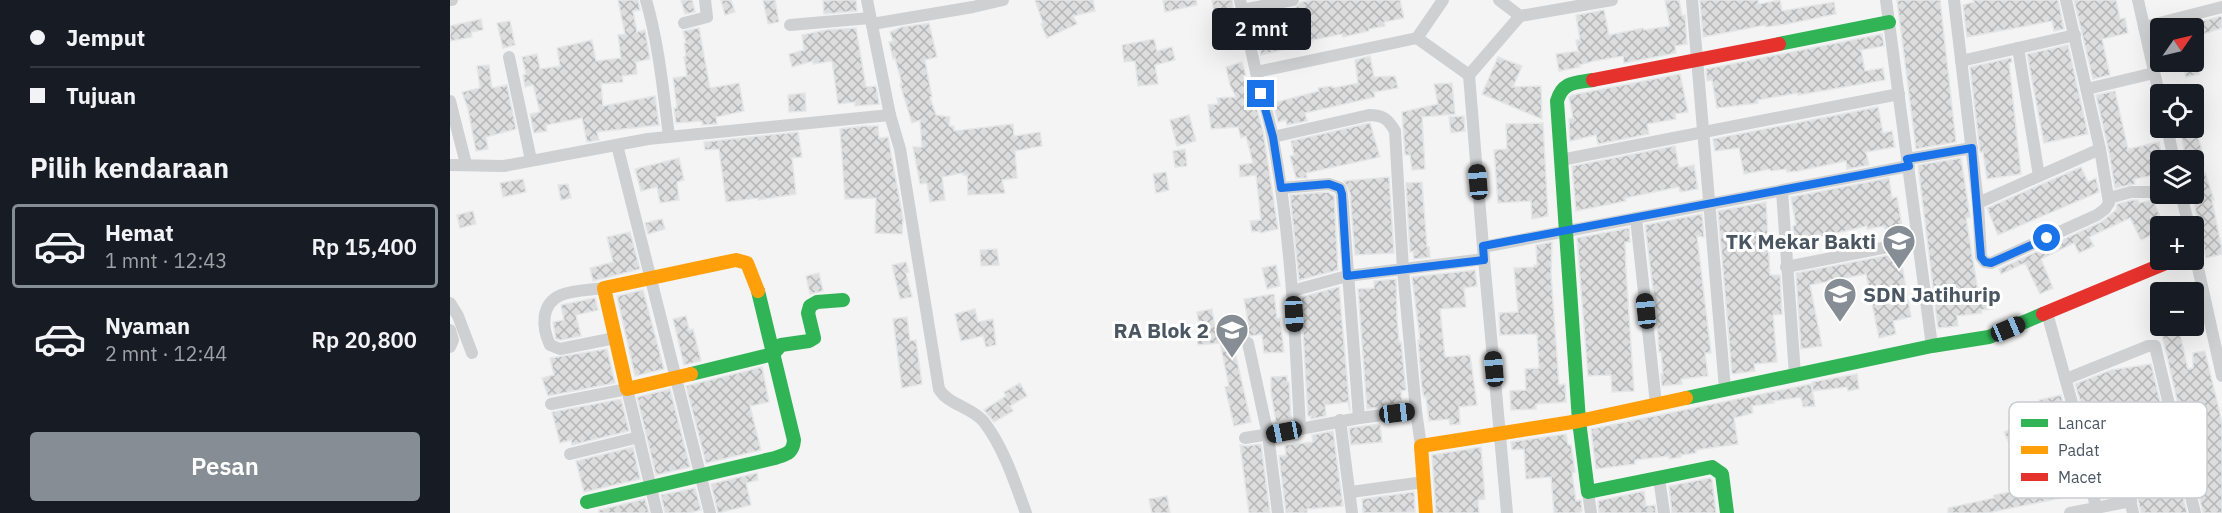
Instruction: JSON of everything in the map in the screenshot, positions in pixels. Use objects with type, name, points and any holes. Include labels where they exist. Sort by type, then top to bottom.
[{"type":"street","points":[[646,0],[662,74],[669,136]]},
{"type":"street","points":[[684,23],[707,17],[705,0]]},
{"type":"street","points":[[867,0],[890,115],[900,149],[939,388],[947,399],[973,412],[983,422],[1011,474],[1026,513]]},
{"type":"street","points":[[790,25],[871,21],[973,8],[1003,0]]},
{"type":"street","points":[[1293,0],[1241,5],[1273,137],[1281,188],[1292,291],[1300,429]]},
{"type":"street","points":[[1256,72],[1417,38],[1443,0]]},
{"type":"street","points":[[1498,0],[1520,16]]},
{"type":"street","points":[[1508,513],[1469,75],[1520,16],[1612,0]]},
{"type":"street","points":[[1692,0],[1725,389]]},
{"type":"street","points":[[1886,0],[1932,346]]},
{"type":"street","points":[[1967,0],[1954,1],[1978,203],[1981,257],[1985,262],[1991,263],[2097,215],[2109,203],[2100,149],[2066,0]]},
{"type":"street","points":[[2138,0],[2157,84]]},
{"type":"street","points":[[2144,27],[2222,7]]},
{"type":"street","points":[[1591,513],[1580,421],[1566,231],[1557,101],[1560,91],[1568,85],[1889,22]]},
{"type":"street","points":[[1961,61],[2074,35]]},
{"type":"street","points":[[1417,38],[1469,75]]},
{"type":"street","points":[[2018,48],[2039,176]]},
{"type":"street","points":[[509,57],[531,160]]},
{"type":"street","points":[[2086,89],[2154,73]]},
{"type":"street","points":[[1561,160],[1899,94]]},
{"type":"street","points":[[450,101],[466,164]]},
{"type":"street","points":[[450,165],[504,165],[669,136],[890,115]]},
{"type":"street","points":[[1273,137],[1369,115],[1384,117],[1395,131],[1403,270],[1426,513]]},
{"type":"street","points":[[617,145],[710,513]]},
{"type":"street","points":[[1483,246],[1782,191],[1972,148]]},
{"type":"street","points":[[1978,203],[2100,149]]},
{"type":"street","points":[[1281,188],[1329,184],[1340,188],[1359,418]]},
{"type":"street","points":[[1782,191],[1795,375]]},
{"type":"street","points":[[2109,198],[2131,192],[2150,192]]},
{"type":"street","points":[[1636,218],[1656,404]]},
{"type":"street","points":[[1786,267],[1918,241]]},
{"type":"street","points":[[587,502],[775,458],[788,454],[793,449],[794,440],[754,278],[749,265],[742,260],[724,261],[560,296],[550,304],[544,316],[544,333],[550,345],[561,349],[615,338]]},
{"type":"street","points":[[1292,291],[1347,276],[1484,260]]},
{"type":"street","points":[[1421,446],[1580,421],[1932,346],[1989,337],[2150,270]]},
{"type":"street","points":[[2199,270],[2222,376]]},
{"type":"street","points":[[603,288],[657,513]]},
{"type":"street","points":[[551,404],[627,389],[773,354],[781,345],[809,341],[814,338],[808,313],[810,306],[818,302],[843,300]]},
{"type":"street","points":[[450,303],[458,316],[472,353]]},
{"type":"street","points":[[2047,313],[2072,402]]},
{"type":"street","points":[[450,330],[453,340],[450,347]]},
{"type":"street","points":[[1248,343],[1268,435],[1278,513]]},
{"type":"street","points":[[2066,379],[2152,345],[2157,349],[2170,402]]},
{"type":"street","points":[[1245,438],[1340,420],[1416,411]]},
{"type":"street","points":[[1340,420],[1352,513]]},
{"type":"street","points":[[570,454],[639,437]]},
{"type":"street","points":[[1588,492],[1712,467],[1722,474],[1726,513]]},
{"type":"street","points":[[1659,478],[1664,513]]},
{"type":"street","points":[[1351,492],[1424,482]]},
{"type":"street","points":[[2094,498],[2096,508]]},
{"type":"street","points":[[2192,498],[2195,513]]},
{"type":"street","points":[[2073,513],[2096,508],[2132,507]]},
{"type":"building","points":[[618,0],[638,0],[640,10],[633,11],[637,32],[645,30],[650,59],[636,62],[637,74],[622,76],[623,82],[601,84],[603,106],[655,96],[659,125],[597,132],[599,140],[587,142],[582,118],[546,125],[547,131],[534,133],[530,114],[540,112],[533,85],[525,87],[523,75],[526,74],[522,57],[537,54],[540,69],[560,66],[557,48],[592,40],[596,61],[621,58],[618,35],[625,34]]},
{"type":"building","points":[[681,0],[692,0],[695,12],[685,14]]},
{"type":"building","points":[[721,0],[731,0],[735,12],[725,15]]},
{"type":"building","points":[[763,0],[775,0],[779,22],[768,24]]},
{"type":"building","points":[[856,0],[857,11],[824,14],[823,1]]},
{"type":"building","points":[[1035,0],[1093,0],[1095,11],[1073,16],[1077,24],[1047,38]]},
{"type":"building","points":[[1163,0],[1196,0],[1197,5],[1165,12]]},
{"type":"building","points":[[1212,0],[1232,0],[1233,9],[1214,12]]},
{"type":"building","points":[[1400,0],[1404,18],[1384,22],[1385,26],[1369,29],[1369,31],[1343,37],[1342,34],[1312,40],[1312,42],[1299,46],[1261,55],[1253,20],[1295,8],[1301,2]]},
{"type":"building","points":[[1665,0],[1679,0],[1682,16],[1685,15],[1687,44],[1675,46],[1676,53],[1624,63],[1623,56],[1559,71],[1556,54],[1578,51],[1576,40],[1580,40],[1576,15],[1604,10],[1609,35],[1643,28],[1644,30],[1670,26]]},
{"type":"building","points":[[1700,0],[1758,0],[1759,4],[1780,0],[1782,11],[1834,2],[1836,14],[1703,37]]},
{"type":"building","points":[[1897,0],[1940,0],[1956,142],[1916,149]]},
{"type":"building","points":[[1973,0],[2058,0],[2064,29],[2054,31],[2052,21],[1967,37],[1963,5],[1974,2]]},
{"type":"building","points":[[2074,0],[2116,0],[2120,19],[2125,18],[2128,33],[2102,39],[2110,75],[2093,79]]},
{"type":"building","points":[[2222,16],[2222,28],[2204,34],[2204,20]]},
{"type":"building","points":[[481,19],[483,30],[471,32],[472,37],[450,41],[450,26]]},
{"type":"building","points":[[510,21],[515,45],[503,48],[497,23]]},
{"type":"building","points":[[929,23],[937,57],[925,60],[932,97],[930,97],[936,115],[950,117],[949,126],[954,126],[954,131],[1013,124],[1014,136],[1040,132],[1042,146],[1015,151],[1017,178],[1002,180],[1005,193],[968,195],[967,175],[963,173],[942,177],[945,200],[930,202],[927,183],[920,184],[913,147],[922,147],[920,120],[912,123],[889,42],[893,41],[890,32],[902,27]]},
{"type":"building","points":[[1237,24],[1240,39],[1221,45],[1217,30]]},
{"type":"building","points":[[699,28],[710,88],[739,83],[744,111],[716,117],[717,124],[702,125],[702,121],[676,123],[674,108],[677,108],[673,78],[687,76],[684,57],[686,56],[684,43],[686,43],[683,31]]},
{"type":"building","points":[[856,28],[866,87],[876,86],[879,104],[855,106],[855,102],[838,104],[832,61],[813,64],[813,61],[792,67],[789,54],[804,50],[802,35],[826,30]]},
{"type":"building","points":[[1882,34],[1884,46],[1861,50],[1865,71],[1883,68],[1885,80],[1757,100],[1758,103],[1717,108],[1712,80],[1707,81],[1706,69]]},
{"type":"building","points":[[1154,39],[1157,51],[1172,47],[1175,60],[1155,65],[1158,84],[1138,86],[1135,61],[1124,62],[1122,45]]},
{"type":"building","points":[[2068,45],[2088,134],[2044,143],[2027,54]]},
{"type":"building","points":[[1370,56],[1374,77],[1395,76],[1398,88],[1374,92],[1375,97],[1305,113],[1307,121],[1287,125],[1286,120],[1278,122],[1273,103],[1319,91],[1318,88],[1332,86],[1333,88],[1358,83],[1355,60]]},
{"type":"building","points":[[1498,57],[1522,66],[1513,87],[1541,86],[1542,119],[1482,94]]},
{"type":"building","points":[[2011,58],[2012,62],[2009,63],[2021,174],[1987,179],[1983,152],[1980,152],[1970,67]]},
{"type":"building","points":[[1242,62],[1246,75],[1243,76],[1254,98],[1263,131],[1278,229],[1260,233],[1260,231],[1252,232],[1250,221],[1261,220],[1256,175],[1240,177],[1239,165],[1253,163],[1246,136],[1241,138],[1238,127],[1211,129],[1208,105],[1218,104],[1217,98],[1236,97],[1230,85],[1226,67]]},
{"type":"building","points":[[489,65],[492,88],[507,85],[516,129],[486,137],[488,149],[476,151],[468,109],[462,92],[480,88],[477,66]]},
{"type":"building","points":[[2185,72],[2199,72],[2199,74],[2186,77]]},
{"type":"building","points":[[1680,74],[1688,112],[1675,114],[1676,119],[1647,124],[1649,134],[1598,144],[1596,135],[1570,141],[1569,119],[1573,118],[1569,97],[1572,95]]},
{"type":"building","points":[[1452,83],[1455,114],[1422,117],[1425,169],[1412,170],[1410,155],[1405,155],[1402,112],[1438,104],[1434,84]]},
{"type":"building","points":[[2115,91],[2128,149],[2159,142],[2160,150],[2150,150],[2150,176],[2134,179],[2135,184],[2115,188],[2096,95]]},
{"type":"building","points":[[805,93],[806,111],[789,112],[788,95]]},
{"type":"building","points":[[1878,107],[1883,133],[1892,131],[1895,147],[1866,152],[1869,165],[1847,169],[1846,161],[1798,171],[1787,172],[1786,169],[1771,171],[1770,169],[1744,174],[1739,148],[1715,151],[1713,139]]},
{"type":"building","points":[[1189,115],[1196,141],[1177,146],[1170,120]]},
{"type":"building","points":[[1464,116],[1465,131],[1451,133],[1449,117]]},
{"type":"building","points":[[1370,123],[1380,157],[1306,173],[1307,178],[1296,178],[1290,156],[1294,155],[1291,141]]},
{"type":"building","points":[[1543,123],[1548,216],[1532,219],[1531,201],[1498,203],[1494,150],[1507,149],[1506,124]]},
{"type":"building","points":[[878,126],[879,138],[888,137],[903,218],[902,234],[875,233],[876,198],[845,199],[840,129]]},
{"type":"building","points":[[798,132],[802,157],[792,158],[796,194],[726,202],[719,149],[705,150],[704,142]]},
{"type":"building","points":[[2182,138],[2198,138],[2202,150],[2184,150]]},
{"type":"building","points":[[1675,146],[1679,168],[1694,165],[1698,189],[1680,192],[1679,187],[1576,211],[1572,166]]},
{"type":"building","points":[[1185,149],[1187,166],[1175,167],[1173,151]]},
{"type":"building","points":[[679,158],[684,180],[677,182],[679,200],[660,203],[657,187],[641,191],[635,169]]},
{"type":"building","points":[[1961,158],[1970,217],[1966,218],[1978,291],[1989,289],[1992,309],[1981,310],[1982,313],[1957,316],[1958,326],[1938,328],[1918,165]]},
{"type":"building","points":[[2081,167],[2088,182],[2096,178],[2099,192],[1998,235],[1987,208]]},
{"type":"building","points":[[1166,172],[1169,190],[1156,193],[1153,174]]},
{"type":"building","points":[[2204,172],[2214,200],[2212,200],[2222,250],[2222,254],[2206,258],[2204,216],[2197,216],[2194,204],[2204,204]]},
{"type":"building","points":[[1389,177],[1394,253],[1355,255],[1350,193],[1344,181]]},
{"type":"building","points":[[1889,178],[1892,198],[1897,197],[1902,226],[1867,229],[1867,226],[1794,240],[1793,226],[1796,225],[1791,197]]},
{"type":"building","points":[[523,179],[526,192],[503,197],[500,183]]},
{"type":"building","points":[[1422,182],[1427,247],[1429,247],[1430,257],[1414,259],[1413,251],[1410,252],[1406,183]]},
{"type":"building","points":[[568,184],[571,198],[561,200],[558,185]]},
{"type":"building","points":[[1328,192],[1334,196],[1338,270],[1299,280],[1290,195]]},
{"type":"building","points":[[2138,200],[2139,203],[2150,201],[2150,204],[2155,204],[2160,216],[2150,216],[2150,236],[2141,240],[2130,218],[2089,237],[2094,246],[2079,253],[2074,243],[2041,259],[2053,288],[2040,294],[2025,263],[2001,274],[1999,269],[2101,222],[2116,210],[2117,204]]},
{"type":"building","points":[[1766,202],[1770,275],[1780,275],[1782,314],[1773,315],[1777,362],[1754,364],[1755,371],[1732,374],[1718,211]]},
{"type":"building","points":[[473,211],[476,224],[460,228],[457,215]]},
{"type":"building","points":[[1702,214],[1704,237],[1697,236],[1711,353],[1705,353],[1708,376],[1681,379],[1682,384],[1662,386],[1661,352],[1659,352],[1645,225]]},
{"type":"building","points":[[662,219],[665,229],[648,234],[645,223]]},
{"type":"building","points":[[1629,228],[1630,242],[1625,242],[1634,391],[1612,392],[1611,375],[1588,376],[1577,238]]},
{"type":"building","points":[[630,232],[640,269],[593,281],[590,268],[613,262],[607,237]]},
{"type":"building","points":[[1552,242],[1551,274],[1559,385],[1565,384],[1566,402],[1536,404],[1536,409],[1511,410],[1510,391],[1526,390],[1525,369],[1539,368],[1537,334],[1500,335],[1499,313],[1518,312],[1514,268],[1537,265],[1536,245]]},
{"type":"building","points":[[997,249],[999,265],[981,266],[980,250]]},
{"type":"building","points":[[1900,253],[1911,317],[1893,321],[1896,334],[1879,338],[1866,274],[1810,285],[1822,346],[1801,349],[1796,273]]},
{"type":"building","points":[[906,262],[909,272],[906,273],[912,297],[900,299],[892,265]]},
{"type":"building","points":[[1276,265],[1280,286],[1267,289],[1262,268]]},
{"type":"building","points":[[1475,270],[1477,286],[1464,288],[1466,307],[1440,309],[1445,357],[1470,355],[1477,405],[1459,407],[1460,424],[1450,425],[1449,419],[1429,421],[1426,397],[1422,389],[1418,340],[1420,340],[1412,277]]},
{"type":"building","points":[[819,273],[823,291],[810,294],[806,276]]},
{"type":"building","points":[[1396,279],[1399,342],[1401,342],[1406,390],[1401,391],[1402,403],[1367,409],[1358,289],[1374,288],[1374,281]]},
{"type":"building","points":[[1339,287],[1350,411],[1348,402],[1325,405],[1326,416],[1311,419],[1311,416],[1308,416],[1301,297]]},
{"type":"building","points":[[643,290],[664,369],[635,376],[617,296]]},
{"type":"building","points":[[1274,294],[1277,318],[1280,318],[1284,352],[1264,353],[1262,334],[1232,339],[1251,422],[1234,426],[1225,387],[1229,386],[1220,343],[1198,345],[1196,332],[1200,332],[1197,312],[1212,309],[1215,327],[1248,321],[1244,299]]},
{"type":"building","points":[[595,298],[598,310],[576,315],[581,336],[556,339],[553,322],[564,320],[561,305]]},
{"type":"building","points":[[975,309],[978,322],[993,319],[996,345],[986,347],[983,336],[961,341],[955,314]]},
{"type":"building","points":[[686,316],[689,330],[693,329],[701,361],[684,365],[673,319]]},
{"type":"building","points":[[907,317],[910,341],[916,340],[922,384],[902,388],[893,319]]},
{"type":"building","points":[[2162,336],[2180,336],[2188,369],[2193,368],[2193,353],[2205,351],[2222,422],[2222,513],[2203,513],[2200,498],[2207,498],[2207,402],[2177,402]]},
{"type":"building","points":[[607,349],[615,383],[548,396],[542,378],[554,375],[550,358]]},
{"type":"building","points":[[2151,364],[2160,402],[2080,402],[2075,384],[2111,370]]},
{"type":"building","points":[[762,367],[769,402],[750,406],[761,450],[706,463],[686,386]]},
{"type":"building","points":[[1857,374],[1859,389],[1848,391],[1847,387],[1813,391],[1812,382]]},
{"type":"building","points":[[1287,376],[1291,418],[1276,422],[1271,377]]},
{"type":"building","points":[[1020,383],[1027,396],[1010,406],[1013,411],[994,422],[984,410],[1006,396],[1004,392]]},
{"type":"building","points":[[1811,384],[1815,406],[1803,407],[1801,397],[1773,401],[1774,403],[1752,406],[1753,413],[1734,418],[1738,444],[1696,450],[1696,453],[1681,455],[1681,457],[1635,460],[1635,464],[1596,469],[1591,429]]},
{"type":"building","points":[[670,389],[690,467],[656,475],[637,397]]},
{"type":"building","points":[[2061,395],[2063,402],[2039,402],[2039,400]]},
{"type":"building","points":[[621,399],[629,431],[572,445],[571,440],[560,443],[552,412]]},
{"type":"building","points":[[1380,424],[1382,442],[1351,445],[1349,428]]},
{"type":"building","points":[[2009,430],[2009,443],[2004,432]]},
{"type":"building","points":[[1333,431],[1343,506],[1307,509],[1307,513],[1286,513],[1279,456],[1286,455],[1285,445],[1313,442],[1312,435]]},
{"type":"building","points":[[1566,434],[1568,445],[1571,445],[1576,501],[1581,500],[1582,511],[1579,513],[1554,513],[1551,477],[1526,479],[1524,449],[1512,450],[1511,442]]},
{"type":"building","points":[[1261,444],[1270,513],[1249,513],[1240,445]]},
{"type":"building","points":[[633,447],[640,479],[584,492],[576,461]]},
{"type":"building","points":[[1481,447],[1485,499],[1478,500],[1479,513],[1436,513],[1432,455]]},
{"type":"building","points":[[757,473],[758,480],[746,483],[751,505],[718,513],[711,484]]},
{"type":"building","points":[[1710,478],[1716,513],[1672,513],[1669,486]]},
{"type":"building","points":[[695,488],[701,510],[689,513],[665,513],[661,495]]},
{"type":"building","points":[[1644,491],[1646,506],[1655,505],[1656,513],[1599,513],[1598,501]]},
{"type":"building","points":[[1414,492],[1415,512],[1363,513],[1362,499]]},
{"type":"building","points":[[2009,492],[2009,498],[2061,498],[1987,513],[1948,513],[1948,508],[1994,498],[1994,495]]},
{"type":"building","points":[[1167,496],[1170,513],[1152,513],[1149,499]]},
{"type":"building","points":[[2138,498],[2183,498],[2187,513],[2141,513]]},
{"type":"building","points":[[645,499],[649,513],[599,513],[599,510]]},
{"type":"traffic: fast","points":[[1779,44],[1889,22]]},
{"type":"traffic: fast","points":[[1593,80],[1567,86],[1557,101],[1579,421],[1588,492],[1712,467],[1722,474],[1727,513]]},
{"type":"traffic: fast","points":[[587,502],[775,458],[791,450],[794,440],[758,291]]},
{"type":"traffic: fast","points":[[691,374],[773,354],[781,345],[809,341],[814,338],[808,313],[810,306],[817,302],[843,300]]},
{"type":"traffic: fast","points":[[1686,398],[1932,346],[1989,337],[2043,314]]},
{"type":"traffic: slow","points":[[691,374],[627,389],[604,288],[736,260],[747,263],[758,291]]},
{"type":"traffic: slow","points":[[1426,513],[1421,446],[1579,421],[1686,398]]},
{"type":"traffic: jam","points":[[1593,80],[1779,44]]},
{"type":"traffic: jam","points":[[2043,314],[2150,270]]},
{"type":"place","name":"TK Mekar Bakti","points":[[1899,270]]},
{"type":"place","name":"SDN Jatihurip","points":[[1840,323]]},
{"type":"place","name":"RA Blok 2","points":[[1232,359]]},
{"type":"route","points":[[1261,94],[1273,137],[1281,188],[1329,184],[1340,188],[1347,276],[1484,260],[1483,246],[1909,166],[1907,159],[1972,148],[1981,257],[1985,262],[1991,263],[2047,238]]}]
